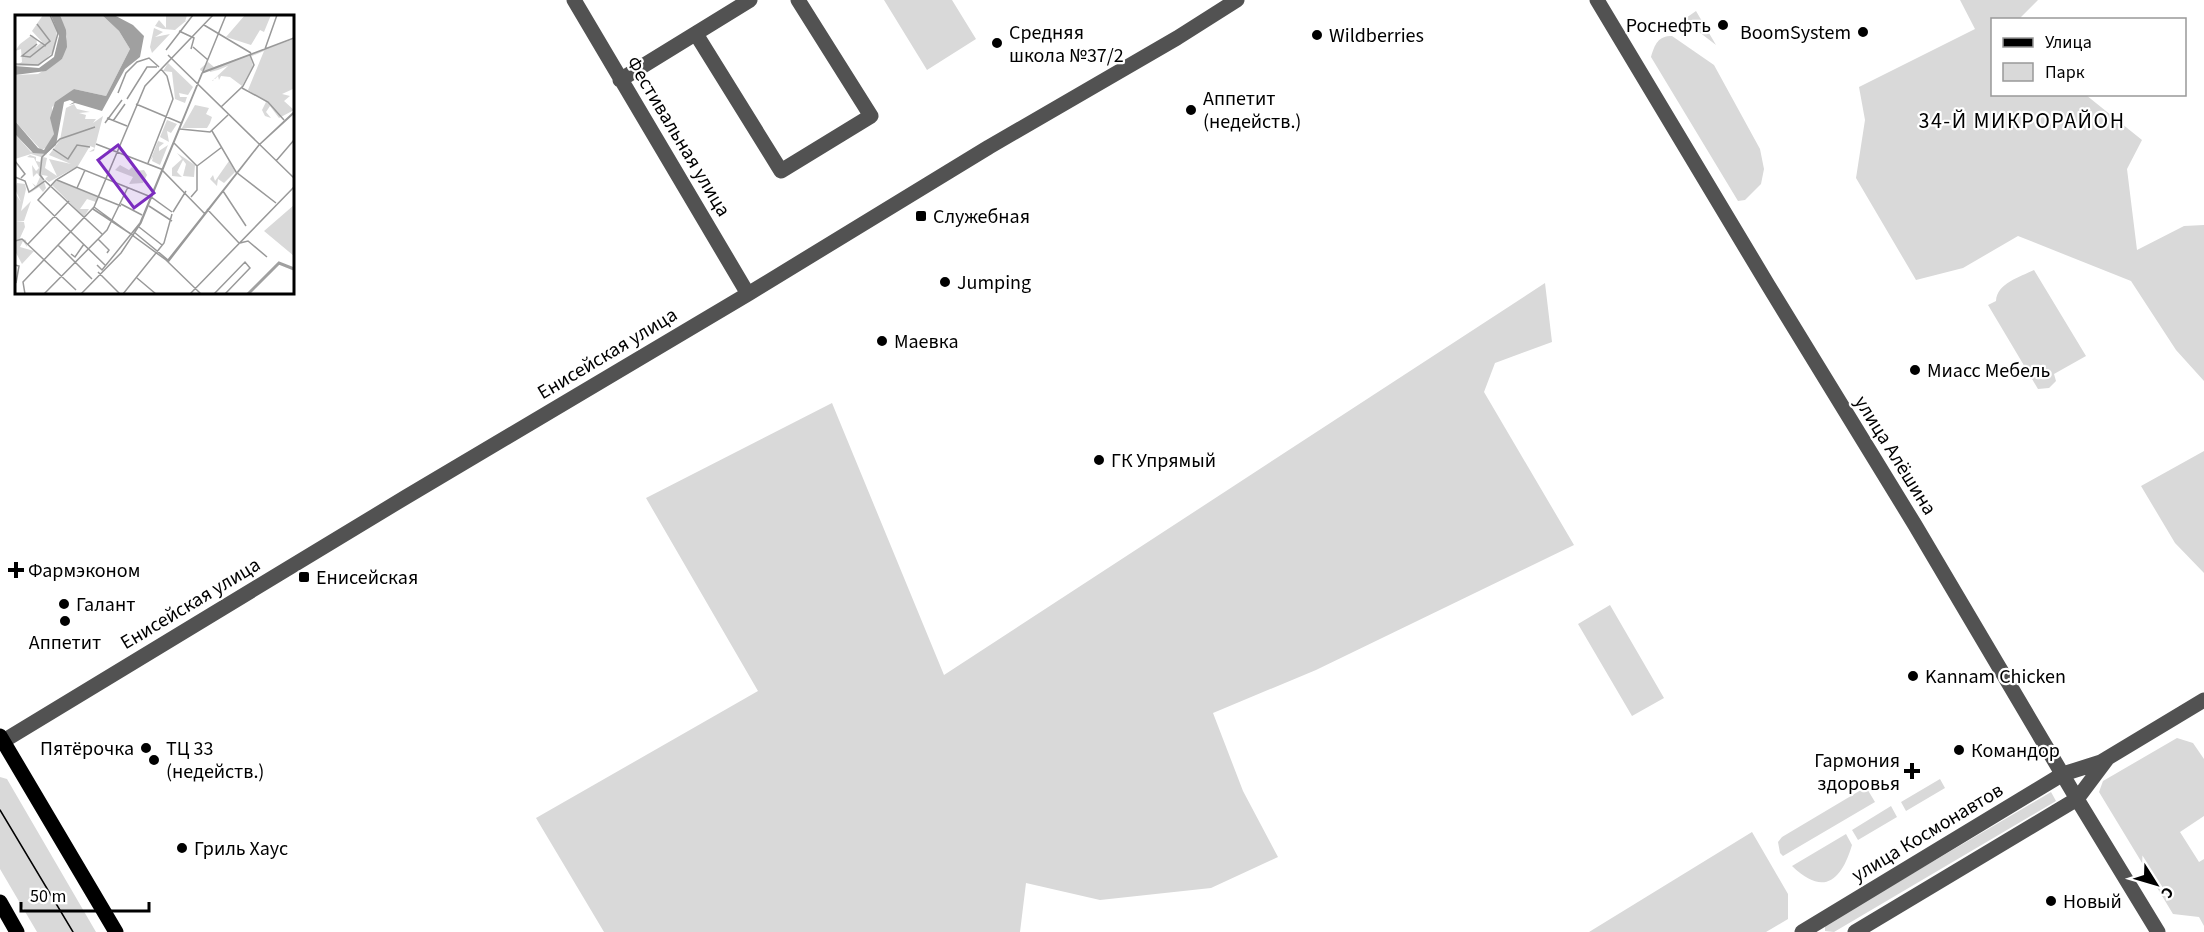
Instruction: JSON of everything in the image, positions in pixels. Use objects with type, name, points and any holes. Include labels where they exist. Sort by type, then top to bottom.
[{"type":"main road","points":[[1,740],[116,932]]},
{"type":"main road","points":[[0,902],[17,932]]},
{"type":"street","name":"Фестивальная улица","points":[[574,0],[748,294]]},
{"type":"street","points":[[620,80],[750,0]]},
{"type":"street","points":[[696,34],[781,171],[871,116],[798,0]]},
{"type":"street","name":"Енисейская улица","points":[[1,740],[1237,0]]},
{"type":"street","name":"улица Алёшина","points":[[1597,0],[2158,932]]},
{"type":"street","name":"улица Космонавтов","points":[[1802,932],[2063,774],[2101,762],[2204,700]]},
{"type":"street","name":"улица Космонавтов","points":[[1855,932],[2077,799],[2109,757]]},
{"type":"green space","points":[[884,0],[952,0],[976,39],[927,70]]},
{"type":"green space","points":[[1960,0],[2038,0],[2020,18],[1991,18],[1991,96],[2087,96],[2142,140],[2127,169],[2137,250],[2184,226],[2204,225],[2204,381],[2176,350],[2131,281],[2018,236],[1963,268],[1916,280],[1856,178],[1865,120],[1859,87],[1975,29]]},
{"type":"green space","points":[[1696,11],[1716,45],[1686,22],[1686,18]]},
{"type":"green space","points":[[1672,36],[1714,65],[1760,149],[1764,169],[1761,184],[1745,200],[1738,201],[1651,57],[1654,48],[1663,37]]},
{"type":"green space","points":[[2034,270],[2086,356],[2054,374],[2056,381],[2049,388],[2038,389],[1988,305],[1996,301],[1997,295],[2005,285]]},
{"type":"green space","points":[[1545,283],[1552,342],[1495,363],[1484,392],[1574,545],[1316,670],[1213,713],[1243,791],[1278,857],[1211,888],[1100,900],[1026,883],[1020,932],[604,932],[536,818],[758,691],[646,498],[832,403],[944,675]]},
{"type":"green space","points":[[2204,451],[2204,573],[2175,543],[2141,486]]},
{"type":"green space","points":[[1610,605],[1664,698],[1632,716],[1578,624]]},
{"type":"green space","points":[[2177,738],[2193,743],[2204,759],[2204,816],[2180,832],[2199,862],[2204,859],[2204,926],[2199,917],[2173,914],[2099,792],[2103,781]]},
{"type":"green space","points":[[0,777],[7,779],[96,932],[37,932],[0,869]]},
{"type":"green space","points":[[1940,779],[1945,788],[1906,811],[1901,802]]},
{"type":"green space","points":[[1866,787],[1875,802],[1783,856],[1780,853],[1778,842],[1782,837]]},
{"type":"green space","points":[[2051,792],[2056,801],[1834,932],[1825,931],[1825,925]]},
{"type":"green space","points":[[1891,806],[1897,817],[1858,840],[1852,830]]},
{"type":"green space","points":[[1752,832],[1788,894],[1788,919],[1766,932],[1589,932]]},
{"type":"green space","points":[[1846,834],[1852,845],[1848,858],[1830,881],[1813,881],[1792,866]]},
{"type":"tram line","points":[[0,810],[73,932]]},
{"type":"place","name":"Роснефть","points":[[1723,25]]},
{"type":"place","name":"BoomSystem","points":[[1863,32]]},
{"type":"place","name":"Wildberries","points":[[1317,35]]},
{"type":"place","name":"Средняя школа №37/2","points":[[997,43]]},
{"type":"place","name":"Аппетит (недейств.)","points":[[1191,110]]},
{"type":"place","name":"Служебная","points":[[921,216]]},
{"type":"place","name":"Jumping","points":[[945,282]]},
{"type":"place","name":"Маевка","points":[[882,341]]},
{"type":"place","name":"Миасс Мебель","points":[[1915,370]]},
{"type":"place","name":"ГК Упрямый","points":[[1099,460]]},
{"type":"place","name":"Фармэконом","points":[[16,570]]},
{"type":"place","name":"Енисейская","points":[[304,577]]},
{"type":"place","name":"Галант","points":[[64,604]]},
{"type":"place","name":"Аппетит","points":[[65,621]]},
{"type":"place","name":"Kannam Chicken","points":[[1913,676]]},
{"type":"place","name":"Пятёрочка","points":[[146,748]]},
{"type":"place","name":"Командор","points":[[1959,750]]},
{"type":"place","name":"ТЦ 33 (недейств.)","points":[[154,760]]},
{"type":"place","name":"Гармония здоровья","points":[[1912,771]]},
{"type":"place","name":"Гриль Хаус","points":[[182,848]]},
{"type":"place","name":"Новый","points":[[2051,901]]},
{"type":"district","name":"34-Й МИКРОРАЙОН","points":[[2022,120]]}]
